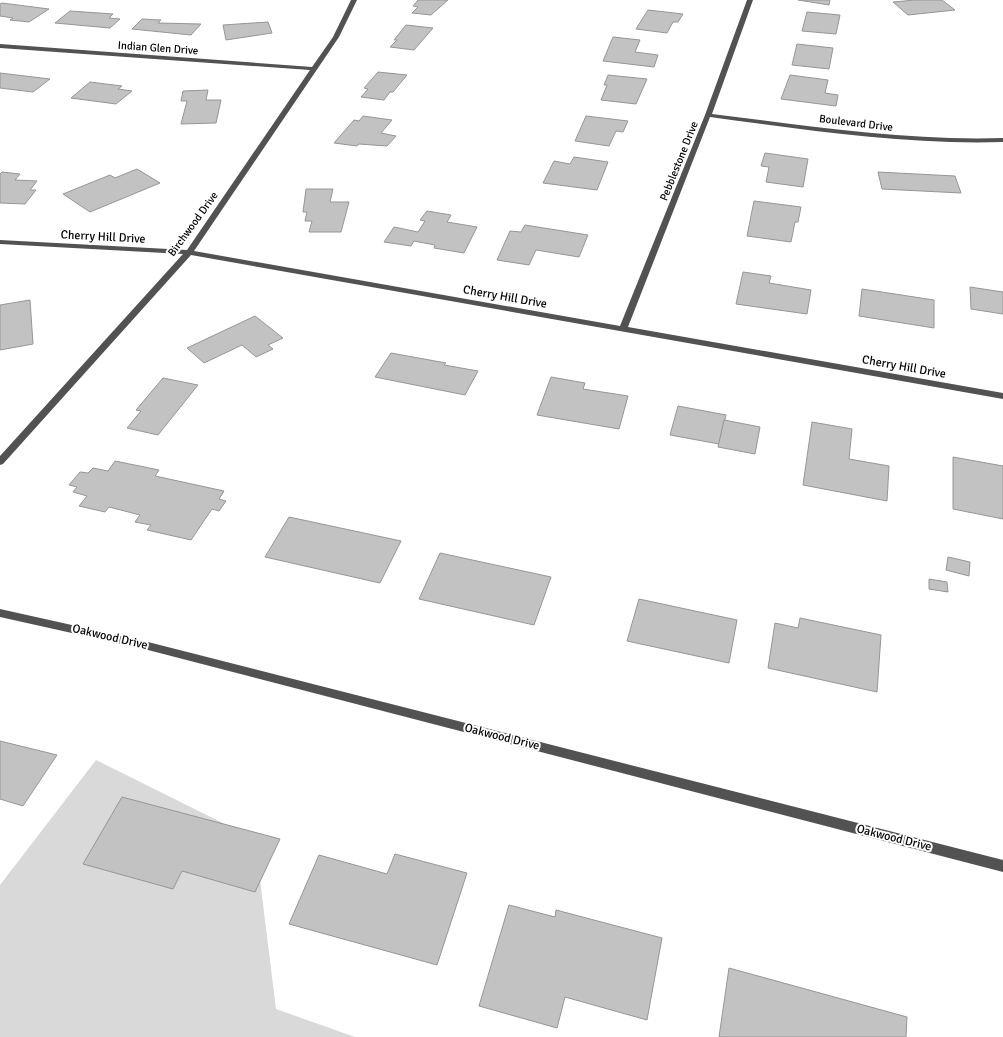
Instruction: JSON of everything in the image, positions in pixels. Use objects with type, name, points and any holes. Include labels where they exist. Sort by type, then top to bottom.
[{"type":"street","name":"Birchwood Drive","points":[[0,462],[189,252],[336,37],[354,0]]},
{"type":"street","name":"Pebblestone Drive","points":[[623,329],[708,115],[750,0]]},
{"type":"street","name":"Indian Glen Drive","points":[[0,46],[315,69]]},
{"type":"street","name":"Boulevard Drive","points":[[708,115],[903,139],[943,142],[1003,140]]},
{"type":"street","name":"Cherry Hill Drive","points":[[0,242],[189,252],[1003,396]]},
{"type":"street","name":"Oakwood Drive","points":[[0,613],[148,646],[1003,866]]},
{"type":"shaded area","points":[[96,760],[255,839],[276,1009],[355,1037],[0,1037],[0,885]]},
{"type":"building","points":[[418,0],[448,0],[431,15],[412,13],[418,7],[413,6]]},
{"type":"building","points":[[798,0],[830,0],[829,5]]},
{"type":"building","points":[[942,0],[955,10],[908,15],[893,2]]},
{"type":"building","points":[[0,4],[49,9],[29,22],[10,20],[13,18],[0,16]]},
{"type":"building","points":[[648,10],[683,14],[678,22],[673,22],[667,33],[636,29]]},
{"type":"building","points":[[70,11],[113,14],[109,18],[120,19],[110,28],[55,23]]},
{"type":"building","points":[[807,12],[840,15],[836,34],[802,31]]},
{"type":"building","points":[[142,19],[161,20],[158,23],[201,24],[191,35],[132,29]]},
{"type":"building","points":[[268,22],[272,33],[226,40],[223,25]]},
{"type":"building","points":[[406,25],[433,28],[414,50],[390,47],[397,40],[394,40]]},
{"type":"building","points":[[613,37],[640,40],[635,52],[658,55],[654,67],[603,61]]},
{"type":"building","points":[[797,44],[833,48],[829,69],[792,65]]},
{"type":"building","points":[[378,72],[407,75],[384,100],[361,97],[368,89],[364,88]]},
{"type":"building","points":[[0,73],[50,79],[33,92],[0,88]]},
{"type":"building","points":[[608,75],[647,79],[636,104],[601,100],[607,85],[604,85]]},
{"type":"building","points":[[790,75],[828,80],[825,93],[838,95],[836,106],[781,99]]},
{"type":"building","points":[[90,82],[122,86],[118,89],[132,91],[116,104],[71,98]]},
{"type":"building","points":[[208,90],[206,100],[221,100],[216,123],[181,124],[187,101],[181,101],[183,91]]},
{"type":"building","points":[[363,116],[392,120],[381,133],[396,136],[387,146],[359,144],[357,146],[334,143],[354,120],[359,121]]},
{"type":"building","points":[[586,116],[628,121],[623,132],[616,131],[609,146],[575,141]]},
{"type":"building","points":[[765,153],[808,159],[803,187],[766,182],[769,167],[761,166]]},
{"type":"building","points":[[574,157],[608,162],[597,190],[543,183],[554,161],[570,164]]},
{"type":"building","points":[[137,169],[160,183],[90,212],[63,194],[110,175],[115,178]]},
{"type":"building","points":[[2,172],[20,174],[15,180],[37,181],[30,190],[36,190],[25,204],[0,203],[0,174]]},
{"type":"building","points":[[878,172],[955,176],[961,193],[882,189]]},
{"type":"building","points":[[306,189],[333,189],[330,202],[349,202],[341,232],[309,232],[312,221],[305,221],[307,212],[303,212]]},
{"type":"building","points":[[754,201],[801,207],[798,222],[795,222],[791,242],[747,236]]},
{"type":"building","points":[[427,211],[451,215],[447,222],[477,227],[464,253],[434,248],[435,245],[414,241],[411,246],[384,242],[394,227],[418,232],[425,221],[420,220]]},
{"type":"building","points":[[525,225],[588,235],[579,257],[536,250],[529,265],[497,260],[510,231],[521,232]]},
{"type":"building","points":[[743,272],[771,276],[769,283],[811,290],[807,314],[736,304]]},
{"type":"building","points":[[970,287],[1003,292],[1003,314],[971,309]]},
{"type":"building","points":[[862,289],[934,300],[934,328],[859,316]]},
{"type":"building","points":[[30,300],[33,344],[0,350],[0,305]]},
{"type":"building","points":[[255,316],[283,338],[268,345],[273,349],[256,357],[242,345],[204,363],[187,348]]},
{"type":"building","points":[[391,353],[478,371],[465,395],[375,377]]},
{"type":"building","points":[[551,377],[585,383],[583,389],[628,396],[619,429],[537,415]]},
{"type":"building","points":[[163,378],[198,385],[158,435],[127,428],[141,411],[136,410]]},
{"type":"building","points":[[678,406],[726,415],[719,444],[670,435]]},
{"type":"building","points":[[724,420],[760,427],[755,454],[718,447]]},
{"type":"building","points":[[812,422],[852,429],[849,459],[889,466],[887,501],[803,485]]},
{"type":"building","points":[[953,457],[1003,466],[1003,519],[953,509]]},
{"type":"building","points":[[115,461],[159,470],[155,476],[224,491],[219,499],[226,501],[219,511],[212,509],[191,540],[147,530],[151,525],[135,522],[140,515],[109,507],[105,512],[79,506],[87,496],[73,492],[77,487],[69,485],[80,472],[88,473],[93,468],[108,471]]},
{"type":"building","points":[[289,517],[401,541],[380,583],[265,557]]},
{"type":"building","points":[[440,553],[551,577],[534,625],[419,599]]},
{"type":"building","points":[[948,557],[970,562],[969,576],[946,570]]},
{"type":"building","points":[[929,579],[947,582],[948,592],[929,589]]},
{"type":"building","points":[[639,599],[737,620],[729,663],[627,641]]},
{"type":"building","points":[[800,618],[881,635],[877,692],[768,668],[775,623],[798,628]]},
{"type":"building","points":[[0,741],[57,755],[23,806],[0,799]]},
{"type":"building","points":[[122,797],[280,839],[255,892],[182,871],[173,889],[83,864]]},
{"type":"building","points":[[395,854],[467,873],[437,965],[289,924],[319,855],[387,874]]},
{"type":"building","points":[[509,905],[555,917],[556,910],[662,938],[647,1020],[565,997],[557,1028],[479,1006]]},
{"type":"building","points":[[729,968],[907,1017],[906,1037],[719,1037]]}]
